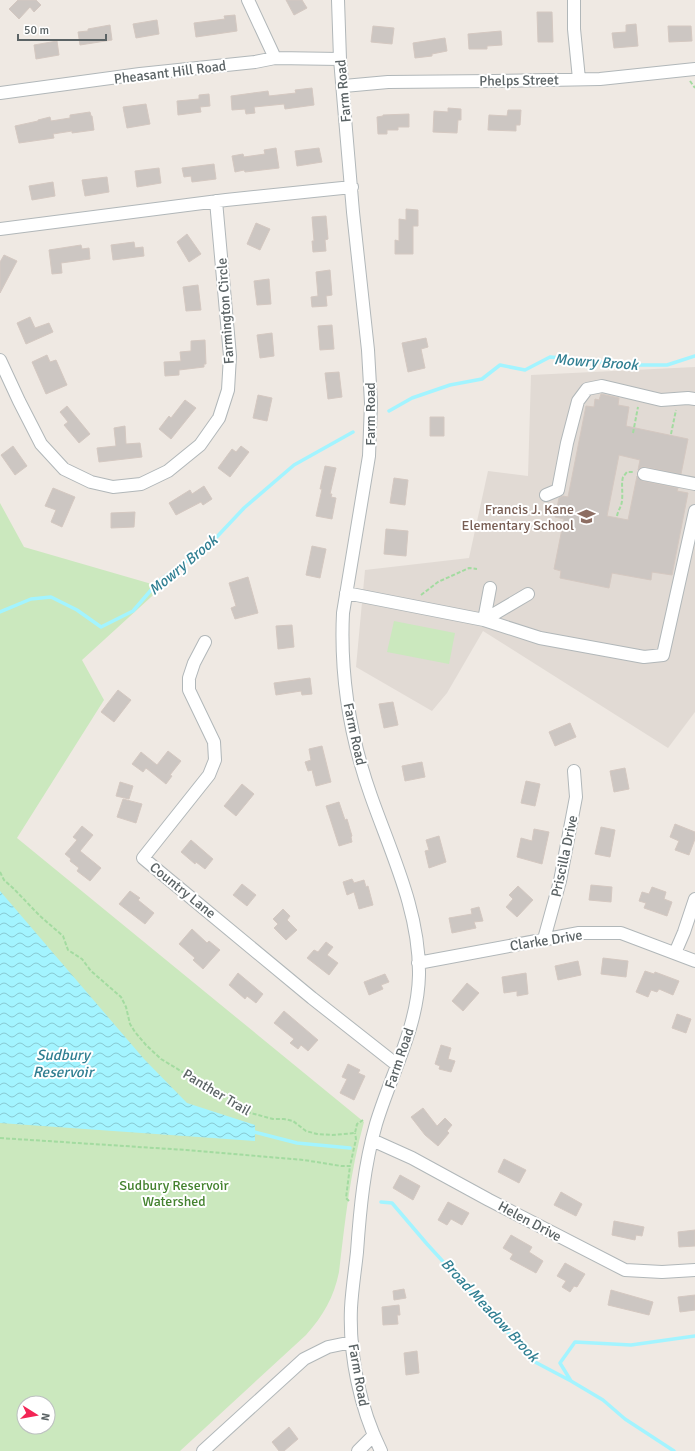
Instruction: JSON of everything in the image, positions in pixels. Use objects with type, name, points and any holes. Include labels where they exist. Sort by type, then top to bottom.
[{"type":"street","points":[[248,0],[275,58]]},
{"type":"street","name":"Farm Road","points":[[338,0],[340,59],[344,86],[368,350],[371,429],[366,482],[343,613],[342,639],[346,692],[350,718],[365,776],[406,895],[413,921],[418,963],[417,1000],[411,1026],[384,1101],[372,1140],[364,1178],[351,1310],[354,1363],[359,1389],[366,1415],[381,1451]]},
{"type":"street","points":[[574,0],[574,29],[579,79]]},
{"type":"street","name":"Pheasant Hill Road","points":[[0,93],[140,74],[255,62],[275,58],[340,59]]},
{"type":"street","name":"Phelps Street","points":[[344,86],[388,82],[467,82],[626,77],[695,70]]},
{"type":"street","points":[[0,229],[216,201],[352,187]]},
{"type":"street","name":"Farmington Circle","points":[[0,360],[18,401],[41,444],[64,469],[91,482],[113,487],[141,484],[168,471],[200,445],[219,418],[228,390],[230,356],[216,201]]},
{"type":"street","points":[[546,495],[558,490],[567,443],[578,401],[587,390],[602,386],[661,400],[688,398],[695,399]]},
{"type":"street","points":[[644,474],[695,484]]},
{"type":"street","points":[[346,594],[484,620],[540,638],[644,657],[663,655],[695,511]]},
{"type":"street","points":[[484,620],[490,588]]},
{"type":"street","points":[[484,620],[528,594]]},
{"type":"street","name":"Country Lane","points":[[205,642],[194,663],[189,678],[189,690],[214,742],[215,760],[209,775],[143,858],[312,998],[397,1065]]},
{"type":"street","name":"Priscilla Drive","points":[[544,939],[560,881],[576,797],[574,771]]},
{"type":"street","points":[[675,953],[695,900]]},
{"type":"street","name":"Clarke Drive","points":[[418,963],[579,933],[621,933],[695,961]]},
{"type":"street","name":"Helen Drive","points":[[372,1140],[412,1158],[509,1211],[625,1270],[662,1272],[695,1270]]},
{"type":"street","points":[[203,1451],[304,1359],[328,1347],[352,1342]]},
{"type":"street","points":[[358,1451],[374,1435]]},
{"type":"path","points":[[633,433],[640,394]]},
{"type":"path","points":[[671,434],[678,399]]},
{"type":"path","points":[[617,516],[618,510],[622,505],[624,477],[628,472],[644,474]]},
{"type":"path","points":[[421,595],[438,582],[469,568],[477,569]]},
{"type":"path","name":"Panther Trail","points":[[0,872],[4,880],[40,916],[63,936],[68,950],[82,959],[91,971],[121,996],[126,1007],[130,1024],[146,1045],[161,1060],[194,1079],[225,1094],[234,1105],[247,1112],[273,1119],[284,1118],[294,1121],[306,1131],[317,1134],[355,1133]]},
{"type":"path","points":[[360,1210],[346,1198],[350,1166],[356,1139],[355,1133],[357,1124],[363,1120]]},
{"type":"path","points":[[0,1138],[202,1151],[304,1160],[350,1166]]},
{"type":"shaded area","name":"Francis J. Kane Elementary School","points":[[695,367],[695,712],[668,748],[483,631],[447,693],[432,711],[356,667],[365,570],[469,558],[488,471],[528,476],[531,375]]},
{"type":"green space","name":"Sudbury Reservoir Watershed","points":[[0,503],[24,547],[162,587],[82,660],[104,700],[17,838],[364,1122],[352,1178],[339,1272],[334,1290],[327,1306],[318,1321],[306,1335],[180,1451],[0,1451]]},
{"type":"green space","points":[[394,621],[455,633],[449,664],[387,652]]},
{"type":"water","name":"Sudbury Reservoir","points":[[0,891],[144,1059],[187,1103],[255,1125],[255,1141],[0,1123]]},
{"type":"building","points":[[18,0],[36,0],[41,5],[34,12],[30,7],[19,19],[9,9]]},
{"type":"building","points":[[286,0],[302,0],[307,8],[294,15]]},
{"type":"building","points":[[537,12],[552,12],[553,42],[538,42]]},
{"type":"building","points":[[235,15],[237,31],[196,37],[194,23],[225,19],[224,16]]},
{"type":"building","points":[[157,20],[159,34],[136,38],[133,24]]},
{"type":"building","points":[[636,24],[638,46],[614,48],[612,33],[626,32],[626,25]]},
{"type":"building","points":[[110,25],[112,40],[80,45],[78,32]]},
{"type":"building","points":[[373,26],[394,28],[392,44],[371,42]]},
{"type":"building","points":[[668,26],[691,26],[692,41],[669,42]]},
{"type":"building","points":[[501,31],[502,45],[487,46],[487,49],[469,49],[468,34]]},
{"type":"building","points":[[445,38],[447,51],[432,54],[432,56],[415,58],[413,43]]},
{"type":"building","points":[[57,41],[59,55],[36,59],[34,45]]},
{"type":"building","points":[[312,88],[314,105],[285,109],[284,104],[254,107],[255,113],[246,114],[245,109],[232,110],[231,96],[268,91],[269,96],[296,93],[295,90]]},
{"type":"building","points":[[209,94],[210,106],[200,107],[201,112],[178,115],[177,101],[199,99],[199,95]]},
{"type":"building","points":[[146,104],[150,124],[127,128],[123,107]]},
{"type":"building","points":[[448,108],[461,109],[461,120],[458,120],[457,133],[433,132],[434,111],[448,112]]},
{"type":"building","points":[[508,110],[521,110],[520,125],[516,125],[516,131],[488,130],[489,115],[507,116]]},
{"type":"building","points":[[90,112],[94,130],[53,134],[54,138],[19,143],[15,126],[50,117],[51,121],[70,118],[70,115]]},
{"type":"building","points":[[409,114],[409,127],[398,127],[398,130],[387,130],[387,134],[378,134],[377,117],[383,115]]},
{"type":"building","points":[[276,148],[279,168],[235,172],[232,156],[243,154],[244,157],[265,154],[264,150]]},
{"type":"building","points":[[319,148],[322,162],[297,166],[295,151]]},
{"type":"building","points":[[214,164],[216,179],[192,182],[191,176],[184,177],[182,168]]},
{"type":"building","points":[[159,168],[161,183],[137,187],[135,171]]},
{"type":"building","points":[[107,177],[109,192],[85,196],[82,180]]},
{"type":"building","points":[[53,182],[55,196],[32,200],[29,186]]},
{"type":"building","points":[[406,209],[418,210],[418,226],[413,226],[413,254],[395,254],[395,240],[399,241],[399,219],[406,220]]},
{"type":"building","points":[[326,216],[328,239],[325,240],[326,251],[313,252],[312,241],[314,241],[312,217]]},
{"type":"building","points":[[256,223],[270,229],[260,250],[247,244]]},
{"type":"building","points":[[187,234],[201,254],[189,262],[177,242]]},
{"type":"building","points":[[134,242],[135,248],[143,247],[144,256],[113,260],[111,245]]},
{"type":"building","points":[[81,245],[82,249],[89,248],[90,259],[61,263],[62,273],[52,274],[49,250]]},
{"type":"building","points":[[4,255],[17,261],[0,293],[0,262]]},
{"type":"building","points":[[330,270],[332,295],[326,296],[327,306],[312,307],[311,297],[318,296],[316,272]]},
{"type":"building","points":[[269,279],[271,304],[257,305],[254,281]]},
{"type":"building","points":[[198,285],[201,310],[186,311],[183,287]]},
{"type":"building","points":[[30,317],[35,328],[49,323],[53,332],[26,344],[17,323]]},
{"type":"building","points":[[332,325],[334,349],[320,350],[318,326]]},
{"type":"building","points":[[272,333],[274,356],[260,358],[257,335]]},
{"type":"building","points":[[426,338],[428,347],[421,349],[425,368],[408,372],[402,343]]},
{"type":"building","points":[[205,340],[206,364],[204,364],[204,367],[179,370],[179,375],[165,376],[164,362],[181,361],[180,352],[191,351],[191,341]]},
{"type":"building","points":[[47,355],[50,362],[56,360],[67,385],[46,394],[32,362]]},
{"type":"building","points":[[339,372],[342,397],[328,399],[325,373]]},
{"type":"building","points":[[601,394],[619,398],[618,405],[629,407],[626,426],[688,439],[681,474],[645,467],[641,467],[638,470],[640,460],[619,455],[607,516],[628,520],[637,476],[643,481],[678,488],[677,491],[688,493],[672,575],[652,572],[651,580],[612,573],[609,588],[560,578],[561,571],[554,569],[564,519],[555,517],[559,498],[563,496],[568,497],[586,406],[594,407],[595,399],[599,400]]},
{"type":"building","points":[[258,395],[272,398],[267,421],[253,418]]},
{"type":"building","points":[[185,400],[196,408],[171,439],[159,429],[169,416],[171,418]]},
{"type":"building","points":[[67,406],[90,434],[79,443],[64,425],[68,422],[60,412]]},
{"type":"building","points":[[430,417],[444,417],[444,436],[430,436]]},
{"type":"building","points":[[125,426],[126,444],[140,443],[142,457],[99,462],[97,448],[116,446],[114,428]]},
{"type":"building","points":[[13,446],[27,466],[15,475],[1,455]]},
{"type":"building","points":[[241,446],[249,452],[230,477],[218,468],[232,449],[236,452]]},
{"type":"building","points":[[325,466],[336,468],[330,494],[332,494],[331,497],[336,498],[332,519],[316,516]]},
{"type":"building","points":[[394,478],[408,480],[405,505],[390,503]]},
{"type":"building","points":[[204,486],[212,499],[203,505],[201,502],[176,515],[169,503],[190,490],[192,494]]},
{"type":"building","points":[[53,488],[75,497],[62,527],[51,522],[56,510],[45,506]]},
{"type":"building","points":[[135,512],[134,527],[111,528],[111,513]]},
{"type":"building","points":[[386,529],[408,531],[406,556],[384,554]]},
{"type":"building","points":[[312,546],[326,549],[320,578],[306,575]]},
{"type":"building","points":[[248,577],[258,613],[235,619],[231,608],[236,606],[229,583]]},
{"type":"building","points":[[292,625],[294,647],[278,649],[276,626]]},
{"type":"building","points":[[310,678],[312,694],[302,695],[301,691],[276,695],[274,683]]},
{"type":"building","points":[[118,690],[131,700],[114,722],[101,712]]},
{"type":"building","points":[[393,702],[398,725],[384,728],[379,704]]},
{"type":"building","points":[[570,723],[576,737],[555,746],[549,732]]},
{"type":"building","points":[[322,746],[331,782],[316,786],[312,770],[308,771],[305,762],[311,760],[309,749]]},
{"type":"building","points":[[168,751],[181,761],[170,775],[172,776],[166,784],[146,768],[143,772],[132,764],[141,752],[157,765]]},
{"type":"building","points":[[422,762],[425,777],[405,781],[402,766]]},
{"type":"building","points":[[625,768],[629,789],[614,792],[610,771]]},
{"type":"building","points":[[526,781],[540,784],[535,806],[521,803]]},
{"type":"building","points":[[120,782],[133,786],[129,799],[116,796]]},
{"type":"building","points":[[242,784],[254,794],[236,816],[224,806]]},
{"type":"building","points":[[123,799],[142,804],[136,823],[117,817]]},
{"type":"building","points":[[339,802],[345,820],[347,819],[352,836],[352,842],[339,846],[326,806]]},
{"type":"building","points":[[675,824],[695,832],[695,839],[689,855],[675,850],[679,841],[670,837]]},
{"type":"building","points":[[82,826],[93,835],[80,851],[101,868],[90,881],[77,871],[79,868],[70,861],[71,859],[65,854],[77,840],[73,837]]},
{"type":"building","points":[[601,827],[615,830],[610,857],[595,854]]},
{"type":"building","points":[[534,829],[549,832],[542,864],[517,857],[521,838],[532,841]]},
{"type":"building","points":[[439,836],[446,862],[429,868],[425,851],[429,850],[426,840]]},
{"type":"building","points":[[191,840],[213,859],[205,869],[196,862],[195,864],[181,852]]},
{"type":"building","points":[[352,879],[354,883],[364,880],[366,887],[368,886],[373,905],[359,909],[354,892],[347,895],[343,882]]},
{"type":"building","points":[[242,884],[256,895],[247,906],[233,895]]},
{"type":"building","points":[[591,885],[612,887],[611,902],[589,900]]},
{"type":"building","points":[[518,886],[533,900],[517,917],[506,907],[513,899],[509,895]]},
{"type":"building","points":[[652,887],[666,892],[664,899],[672,902],[667,916],[644,908],[646,903],[639,901],[642,892],[649,894]]},
{"type":"building","points":[[130,891],[140,898],[138,900],[154,913],[145,924],[119,904]]},
{"type":"building","points":[[479,907],[483,921],[474,922],[476,928],[452,933],[449,918],[472,914],[471,909]]},
{"type":"building","points":[[283,909],[290,916],[287,920],[297,930],[286,940],[274,928],[278,924],[273,919]]},
{"type":"building","points":[[192,929],[207,943],[209,941],[220,950],[203,969],[193,960],[195,958],[179,944]]},
{"type":"building","points":[[326,942],[333,947],[327,955],[338,963],[329,975],[307,958],[314,950],[318,952]]},
{"type":"building","points":[[603,958],[628,961],[626,977],[601,974]]},
{"type":"building","points":[[578,961],[581,975],[558,980],[555,966]]},
{"type":"building","points":[[645,971],[654,974],[655,972],[679,981],[673,995],[659,989],[657,992],[651,990],[648,997],[636,992]]},
{"type":"building","points":[[238,973],[263,994],[256,1003],[247,996],[245,999],[229,985]]},
{"type":"building","points":[[526,973],[528,994],[517,996],[517,991],[504,993],[502,977]]},
{"type":"building","points":[[385,974],[389,982],[381,985],[383,989],[369,995],[364,982]]},
{"type":"building","points":[[467,983],[479,993],[463,1011],[452,1001]]},
{"type":"building","points":[[284,1011],[318,1040],[308,1051],[301,1045],[298,1049],[290,1043],[294,1039],[274,1023]]},
{"type":"building","points":[[677,1014],[691,1019],[686,1033],[672,1028]]},
{"type":"building","points":[[441,1045],[451,1048],[448,1059],[455,1061],[451,1072],[439,1069],[440,1066],[435,1064]]},
{"type":"building","points":[[348,1064],[360,1070],[358,1073],[365,1076],[354,1100],[340,1093],[347,1079],[342,1077]]},
{"type":"building","points":[[423,1108],[437,1126],[445,1118],[452,1125],[447,1131],[449,1133],[438,1146],[425,1135],[411,1117]]},
{"type":"building","points":[[504,1159],[526,1170],[519,1183],[498,1172]]},
{"type":"building","points":[[400,1175],[420,1186],[413,1200],[393,1188]]},
{"type":"building","points":[[561,1192],[582,1204],[576,1216],[554,1205]]},
{"type":"building","points":[[448,1202],[469,1213],[462,1225],[451,1219],[447,1225],[438,1220]]},
{"type":"building","points":[[614,1221],[644,1227],[642,1236],[636,1235],[635,1240],[612,1235]]},
{"type":"building","points":[[695,1230],[695,1246],[679,1247],[678,1232]]},
{"type":"building","points":[[511,1235],[532,1247],[529,1252],[543,1261],[536,1273],[510,1259],[513,1254],[503,1248]]},
{"type":"building","points":[[565,1263],[585,1274],[577,1287],[574,1286],[570,1292],[562,1287],[566,1281],[557,1276]]},
{"type":"building","points":[[404,1289],[406,1298],[394,1300],[393,1291]]},
{"type":"building","points":[[611,1290],[653,1302],[649,1315],[608,1305]]},
{"type":"building","points":[[695,1295],[695,1310],[680,1312],[678,1297]]},
{"type":"building","points":[[399,1305],[400,1315],[397,1315],[398,1324],[383,1325],[382,1307]]},
{"type":"building","points":[[417,1351],[419,1373],[406,1375],[404,1353]]},
{"type":"building","points":[[289,1427],[298,1439],[284,1451],[279,1451],[272,1442]]},
{"type":"waterway","name":"Mowry Brook","points":[[389,411],[412,398],[450,385],[482,379],[500,365],[525,370],[550,357],[595,361],[618,365],[667,365],[695,356]]},
{"type":"waterway","name":"Mowry Brook","points":[[0,612],[31,599],[51,597],[77,610],[101,627],[133,611],[158,582],[212,542],[244,508],[294,465],[353,432]]},
{"type":"waterway","name":"Broad Meadow Brook","points":[[254,1132],[297,1143],[350,1148]]},
{"type":"waterway","name":"Broad Meadow Brook","points":[[381,1202],[392,1203],[427,1244],[535,1362],[571,1381],[560,1363],[575,1342],[631,1345],[695,1336]]},
{"type":"waterway","points":[[571,1381],[603,1400],[625,1419],[674,1451]]},
{"type":"place","name":"Francis J. Kane Elementary School","points":[[587,517]]}]
